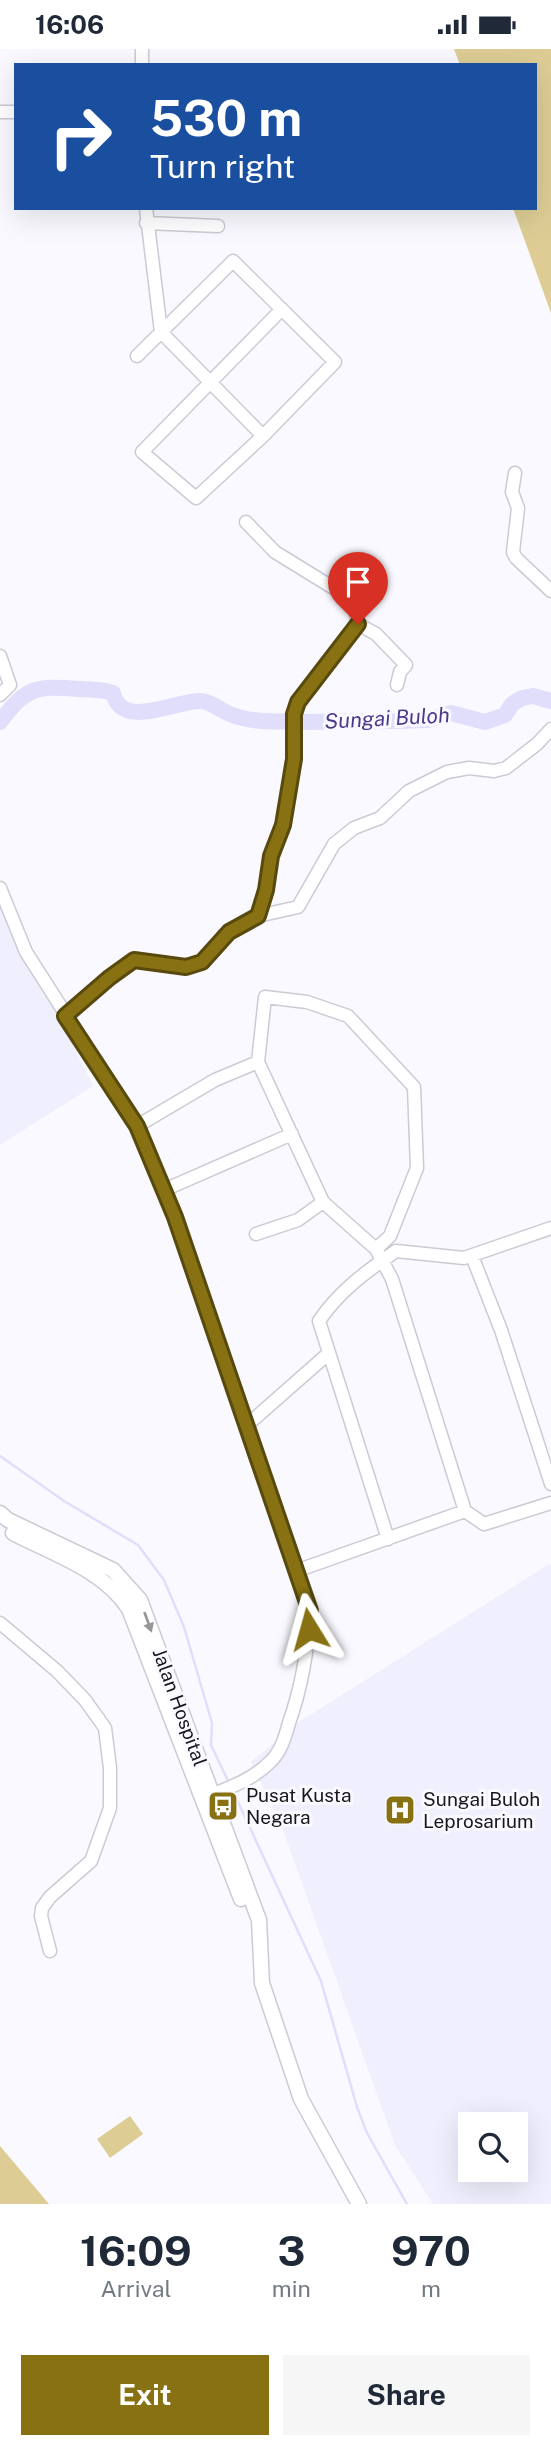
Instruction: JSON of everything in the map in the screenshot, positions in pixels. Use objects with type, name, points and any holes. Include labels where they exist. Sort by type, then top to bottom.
[{"type":"main road","name":"Jalan Hospital","points":[[0,1513],[8,1520],[113,1570],[140,1600],[212,1795],[249,1922],[258,1984],[292,2103],[348,2204]]},
{"type":"main road","name":"Jalan Hospital","points":[[0,1525],[105,1581],[118,1593],[129,1609],[212,1795]]},
{"type":"main road","name":"Jalan Hospital","points":[[258,1984],[301,2099],[359,2204]]},
{"type":"street","points":[[146,210],[160,332],[262,436]]},
{"type":"street","points":[[146,223],[218,226]]},
{"type":"street","points":[[137,356],[233,261],[282,309],[335,362],[196,498],[142,451],[282,309]]},
{"type":"street","points":[[514,473],[512,492],[518,508],[513,552],[551,591]]},
{"type":"street","points":[[246,523],[275,552],[353,600],[358,624],[298,702],[294,714],[294,759],[283,825],[271,856],[266,890],[258,916]]},
{"type":"street","points":[[358,624],[376,633],[406,665],[400,672],[397,685]]},
{"type":"street","points":[[0,656],[10,685],[0,695]]},
{"type":"street","points":[[65,1016],[134,960],[186,967],[202,962],[229,932],[258,916],[298,907],[334,844],[354,828],[380,818],[409,791],[447,772],[469,768],[494,771],[506,768],[537,744],[551,729]]},
{"type":"street","points":[[0,888],[26,952],[137,1126],[175,1217],[310,1611],[308,1648],[300,1691],[279,1750],[269,1763],[242,1784],[212,1795]]},
{"type":"street","points":[[388,1539],[318,1321],[333,1301],[380,1255],[390,1236],[417,1168],[414,1087],[348,1016],[306,1002],[265,997],[258,1062],[323,1202],[380,1255],[392,1279],[465,1511],[484,1524],[551,1503]]},
{"type":"street","points":[[137,1126],[215,1080],[258,1062]]},
{"type":"street","points":[[163,1190],[292,1134]]},
{"type":"street","points":[[257,1234],[298,1220],[323,1202]]},
{"type":"street","points":[[380,1255],[396,1251],[464,1258],[550,1231]]},
{"type":"street","points":[[472,1256],[501,1330],[551,1484]]},
{"type":"street","points":[[246,1426],[329,1353]]},
{"type":"street","points":[[296,1571],[465,1511]]},
{"type":"street","points":[[0,1623],[57,1671],[85,1700],[105,1728],[110,1768],[110,1808],[91,1861],[50,1897],[42,1908],[41,1916],[50,1951]]},
{"type":"shaded area","points":[[454,49],[551,49],[551,313],[514,210],[537,210],[537,63],[459,63]]},
{"type":"shaded area","points":[[0,894],[93,1086],[0,1145]]},
{"type":"shaded area","name":"Sungai Buloh Leprosarium","points":[[551,1565],[551,2204],[433,2204],[395,2145],[282,1827],[251,1762],[299,1722]]},
{"type":"shaded area","points":[[130,2116],[143,2134],[110,2158],[97,2139]]},
{"type":"shaded area","points":[[0,2146],[49,2204],[0,2204]]},
{"type":"waterway","name":"Sungai Buloh","points":[[0,722],[26,695],[53,688],[113,693],[118,704],[127,710],[138,712],[201,701],[244,719],[290,721]]},
{"type":"waterway","name":"Sungai Buloh","points":[[299,722],[427,720],[451,713],[485,722],[505,715],[512,704],[522,698],[533,696],[551,701]]},
{"type":"waterway","points":[[0,1456],[64,1501],[138,1545],[164,1580],[184,1627],[212,1723],[211,1745],[229,1783]]},
{"type":"waterway","points":[[232,1789],[321,1981],[367,2133],[407,2204]]},
{"type":"place","name":"Pusat Kusta Negara","points":[[223,1806]]},
{"type":"place","name":"Sungai Buloh Leprosarium","points":[[400,1810]]},
{"type":"route","points":[[309,1629],[310,1611],[175,1217],[137,1126],[65,1016],[134,960],[186,967],[202,962],[229,932],[258,916],[266,890],[271,856],[283,825],[294,759],[294,714],[298,702],[358,624]]}]
